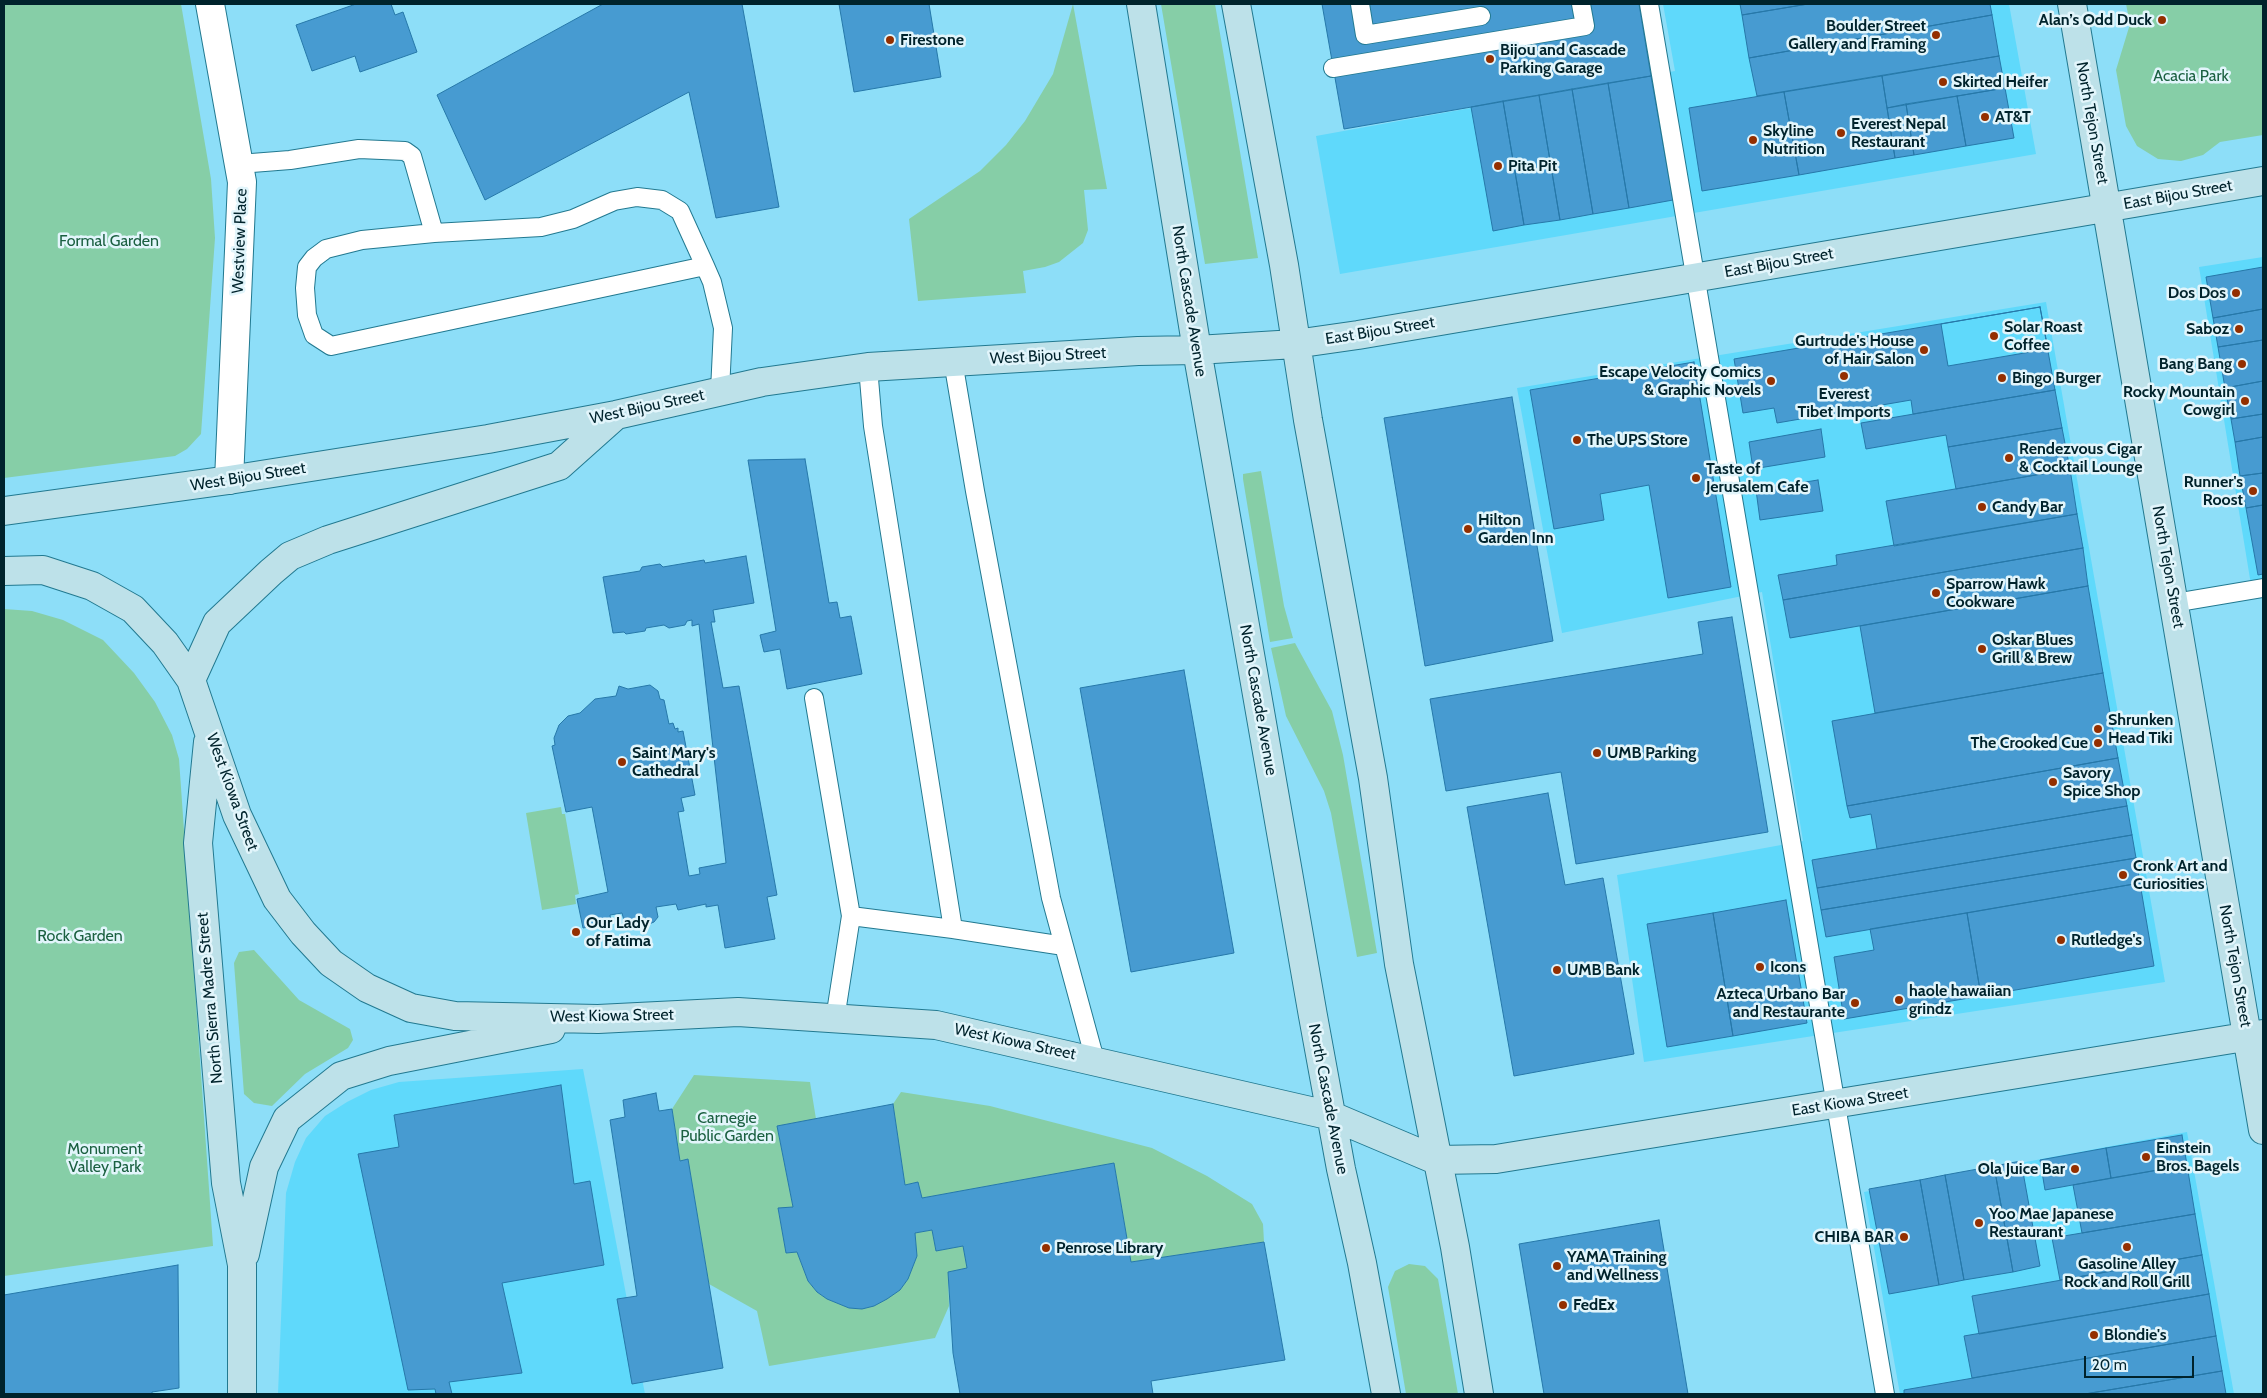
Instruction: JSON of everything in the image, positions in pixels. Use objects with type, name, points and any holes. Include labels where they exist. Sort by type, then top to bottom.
[{"type":"main road","name":"North Cascade Avenue","points":[[1141,4],[1197,350],[1332,1116],[1386,1394]]},
{"type":"main road","points":[[1236,4],[1284,265],[1295,344],[1373,778],[1399,964],[1436,1160],[1455,1247],[1479,1394]]},
{"type":"main road","name":"North Tejon Street","points":[[2072,4],[2174,603],[2255,1035],[2263,1130]]},
{"type":"main road","name":"East Bijou Street","points":[[1295,344],[2263,181]]},
{"type":"main road","name":"West Bijou Street","points":[[4,511],[229,480],[488,439],[616,415],[762,382],[868,368],[954,361],[1295,344]]},
{"type":"main road","points":[[191,680],[217,623],[290,556],[328,540],[559,466],[616,415]]},
{"type":"main road","name":"West Kiowa Street","points":[[4,571],[43,570],[92,586],[133,609],[165,643],[191,680],[237,816],[277,899],[302,933],[331,963],[367,988],[411,1008],[455,1016],[598,1020],[738,1012],[936,1025],[1332,1116],[1436,1160]]},
{"type":"main road","name":"North Sierra Madre Street","points":[[209,730],[198,843],[226,1184],[242,1266],[242,1394]]},
{"type":"main road","name":"North Sierra Madre Street","points":[[242,1266],[264,1167],[287,1119],[341,1076],[389,1061],[598,1020]]},
{"type":"main road","name":"East Kiowa Street","points":[[1436,1160],[1496,1159],[2255,1035]]},
{"type":"street","name":"Westview Place","points":[[210,4],[242,182],[229,480]]},
{"type":"lane","points":[[1360,4],[1365,35],[1480,10],[1486,43]]},
{"type":"lane","points":[[1333,68],[1585,26],[1581,4]]},
{"type":"lane","points":[[1649,4],[1885,1394]]},
{"type":"lane","points":[[239,164],[290,160],[359,149],[405,151],[412,156],[434,233]]},
{"type":"lane","points":[[705,266],[331,346],[314,335],[307,315],[305,288],[307,267],[314,258],[326,249],[362,240],[434,233],[541,227],[573,219],[614,200],[636,197],[662,200],[680,211],[705,266],[712,282],[723,328],[720,392]]},
{"type":"lane","points":[[954,361],[975,491],[1051,898],[1095,1060]]},
{"type":"lane","points":[[868,368],[876,442],[953,929]]},
{"type":"lane","points":[[2174,603],[2263,588]]},
{"type":"lane","points":[[814,698],[851,916],[834,1018]]},
{"type":"lane","points":[[851,916],[1064,946]]},
{"type":"shaded area","points":[[1663,4],[2009,4],[2036,154],[1340,274],[1316,136],[1675,71]]},
{"type":"shaded area","points":[[2263,257],[2263,589],[2252,591],[2199,267]]},
{"type":"shaded area","points":[[2046,302],[2165,982],[1644,1062],[1617,875],[1803,841],[1762,592],[1562,633],[1517,388]]},
{"type":"shaded area","points":[[583,1069],[645,1394],[278,1394],[286,1193],[295,1162],[306,1138],[325,1116],[371,1090],[399,1082]]},
{"type":"shaded area","points":[[2187,1132],[2234,1394],[1900,1394],[1864,1192]]},
{"type":"green space","name":"Formal Garden","points":[[4,4],[181,4],[211,179],[215,238],[201,434],[187,449],[175,456],[4,478]]},
{"type":"green space","points":[[1073,4],[1107,189],[1084,190],[1088,230],[1083,243],[1059,262],[1023,271],[1026,293],[918,301],[909,219],[980,171],[1006,145],[1025,121],[1053,74]]},
{"type":"green space","points":[[1161,4],[1215,4],[1258,258],[1205,264]]},
{"type":"green space","name":"Acacia Park","points":[[2126,4],[2263,4],[2263,135],[2220,142],[2203,155],[2181,161],[2158,159],[2137,146],[2126,126],[2116,70],[2130,24]]},
{"type":"green space","points":[[1261,471],[1284,606],[1293,638],[1270,642],[1243,479],[1243,474]]},
{"type":"green space","name":"Monument Valley Park","points":[[4,609],[32,611],[63,620],[103,640],[134,673],[155,702],[172,735],[179,759],[213,1246],[4,1276]]},
{"type":"green space","points":[[1295,643],[1332,711],[1343,755],[1377,953],[1357,957],[1331,813],[1324,791],[1286,716],[1271,648]]},
{"type":"green space","points":[[561,807],[562,814],[565,814],[579,894],[575,895],[576,904],[542,910],[526,813]]},
{"type":"green space","points":[[254,950],[299,1000],[350,1029],[353,1040],[348,1048],[305,1074],[272,1106],[254,1103],[244,1094],[234,963],[239,952]]},
{"type":"green space","name":"Carnegie Public Garden","points":[[694,1075],[810,1082],[816,1119],[777,1126],[793,1207],[778,1209],[786,1253],[797,1252],[808,1281],[817,1292],[827,1299],[849,1308],[862,1309],[874,1306],[900,1290],[908,1279],[917,1256],[915,1233],[932,1230],[936,1251],[963,1246],[967,1268],[948,1272],[949,1306],[935,1338],[769,1366],[757,1311],[709,1284],[688,1159],[680,1161],[672,1109]]},
{"type":"green space","points":[[901,1092],[990,1106],[1152,1148],[1207,1176],[1252,1204],[1263,1224],[1264,1242],[1131,1262],[1114,1163],[922,1198],[918,1182],[905,1185],[893,1104]]},
{"type":"green space","points":[[1409,1264],[1425,1266],[1438,1279],[1458,1394],[1406,1394],[1388,1287],[1395,1271]]},
{"type":"building","points":[[356,4],[391,4],[395,15],[403,12],[417,52],[360,72],[355,56],[312,71],[296,25]]},
{"type":"building","points":[[603,4],[742,4],[779,207],[716,218],[689,92],[485,200],[437,95]]},
{"type":"building","name":"Firestone","points":[[839,4],[929,4],[941,77],[854,92]]},
{"type":"building","name":"Bijou and Cascade Parking Garage","points":[[1322,4],[1639,4],[1651,76],[1344,129]]},
{"type":"building","points":[[1740,4],[1808,4],[1742,15]]},
{"type":"building","points":[[1808,4],[1990,4],[1992,15],[1749,58],[1742,15]]},
{"type":"building","name":"Boulder Street Gallery and Framing","points":[[1992,15],[1999,56],[1757,96],[1749,58]]},
{"type":"building","name":"Skirted Heifer","points":[[1999,56],[2005,88],[1887,108],[1882,76]]},
{"type":"building","points":[[1651,76],[1673,200],[1629,208],[1608,83]]},
{"type":"building","name":"Everest Nepal Restaurant","points":[[1882,76],[1895,158],[1799,175],[1784,92]]},
{"type":"building","points":[[1608,83],[1629,208],[1593,214],[1572,89]]},
{"type":"building","name":"AT&T","points":[[2005,88],[2014,138],[1966,146],[1957,96]]},
{"type":"building","points":[[1572,89],[1593,214],[1560,220],[1539,95]]},
{"type":"building","points":[[1784,92],[1799,175],[1702,191],[1689,108]]},
{"type":"building","points":[[1539,95],[1560,220],[1524,225],[1503,101]]},
{"type":"building","points":[[1957,96],[1966,146],[1914,155],[1906,104]]},
{"type":"building","name":"Pita Pit","points":[[1503,101],[1524,225],[1493,231],[1471,107]]},
{"type":"building","points":[[1906,104],[1914,155],[1895,158],[1887,108]]},
{"type":"building","name":"Dos Dos","points":[[2263,267],[2263,309],[2213,318],[2206,277]]},
{"type":"building","name":"Solar Roast Coffee","points":[[2040,307],[2048,349],[1948,366],[1941,324]]},
{"type":"building","points":[[2040,307],[2055,390],[1913,414],[1911,400],[1777,423],[1774,408],[1743,413],[1734,359]]},
{"type":"building","name":"Saboz","points":[[2263,309],[2263,340],[2218,347],[2213,318]]},
{"type":"building","name":"Bang Bang","points":[[2263,340],[2263,381],[2225,388],[2218,347]]},
{"type":"building","points":[[1694,362],[1731,587],[1668,598],[1649,485],[1600,494],[1604,520],[1554,529],[1530,390]]},
{"type":"building","name":"Rocky Mountain Cowgirl","points":[[2263,381],[2263,414],[2231,419],[2225,388]]},
{"type":"building","points":[[2055,390],[2062,428],[1948,447],[1946,435],[1866,449],[1861,423]]},
{"type":"building","name":"Hilton Garden Inn","points":[[1512,397],[1553,641],[1425,666],[1384,418]]},
{"type":"building","points":[[2263,414],[2263,437],[2235,442],[2231,419]]},
{"type":"building","name":"Rendezvous Cigar & Cocktail Lounge","points":[[2062,428],[2070,469],[1956,489],[1948,447]]},
{"type":"building","points":[[1821,429],[1825,457],[1753,469],[1749,442]]},
{"type":"building","points":[[2263,437],[2263,473],[2240,476],[2235,442]]},
{"type":"building","points":[[805,459],[829,603],[837,602],[840,618],[851,616],[862,674],[787,689],[780,649],[764,652],[760,635],[776,631],[748,460]]},
{"type":"building","name":"Candy Bar","points":[[2070,469],[2077,514],[1894,546],[1886,501]]},
{"type":"building","name":"Runner's Roost","points":[[2263,473],[2263,505],[2246,508],[2240,476]]},
{"type":"building","points":[[1818,480],[1823,511],[1760,520],[1756,490]]},
{"type":"building","points":[[2263,505],[2263,574],[2258,575],[2246,508]]},
{"type":"building","points":[[2077,514],[2083,548],[1783,600],[1778,575],[1837,565],[1836,555]]},
{"type":"building","name":"Sparrow Hawk Cookware","points":[[2083,548],[2088,586],[1790,638],[1783,600]]},
{"type":"building","name":"Saint Mary's Cathedral","points":[[746,556],[754,603],[713,610],[715,622],[711,622],[723,688],[739,686],[777,895],[767,897],[775,939],[725,948],[718,905],[706,907],[706,904],[678,910],[676,904],[656,907],[658,917],[654,922],[639,928],[625,924],[622,913],[610,915],[611,923],[583,928],[577,899],[608,892],[592,807],[566,812],[552,746],[555,745],[554,738],[559,725],[568,716],[580,713],[595,699],[616,696],[619,686],[628,689],[650,685],[658,691],[660,699],[664,700],[669,724],[673,723],[675,729],[678,728],[678,732],[683,731],[695,795],[681,798],[684,811],[678,812],[689,876],[700,874],[699,868],[726,863],[699,624],[692,626],[692,620],[687,621],[685,625],[669,628],[664,625],[626,634],[624,632],[613,633],[603,577],[640,571],[642,567],[660,564],[663,567],[704,560],[705,563]]},
{"type":"building","name":"Oskar Blues Grill & Brew","points":[[2088,586],[2103,673],[1875,713],[1860,626]]},
{"type":"building","name":"UMB Parking","points":[[1732,617],[1768,832],[1576,864],[1561,772],[1446,791],[1430,699],[1703,654],[1698,622]]},
{"type":"building","points":[[1184,670],[1234,953],[1131,972],[1080,688]]},
{"type":"building","points":[[2103,673],[2118,758],[1847,806],[1832,721]]},
{"type":"building","name":"Savory Spice Shop","points":[[2118,758],[2127,806],[1877,849],[1871,814],[1850,818],[1847,806]]},
{"type":"building","name":"UMB Bank","points":[[1548,793],[1565,885],[1603,878],[1634,1054],[1514,1076],[1467,807]]},
{"type":"building","points":[[2127,806],[2132,835],[1817,888],[1812,860]]},
{"type":"building","points":[[2132,835],[2136,858],[1821,910],[1817,888]]},
{"type":"building","points":[[2136,858],[2140,883],[1826,937],[1821,910]]},
{"type":"building","name":"Rutledge's","points":[[2140,883],[2154,966],[1981,996],[1967,913]]},
{"type":"building","points":[[1786,900],[1807,1023],[1733,1036],[1713,913]]},
{"type":"building","points":[[1713,913],[1733,1036],[1667,1047],[1647,924]]},
{"type":"building","points":[[1967,913],[1981,996],[1844,1019],[1834,957],[1874,950],[1870,929]]},
{"type":"building","points":[[561,1085],[574,1184],[590,1181],[604,1265],[502,1283],[522,1373],[449,1382],[452,1394],[436,1394],[435,1389],[408,1390],[358,1154],[399,1147],[394,1115]]},
{"type":"building","points":[[656,1093],[659,1111],[672,1109],[680,1161],[688,1159],[723,1368],[632,1384],[617,1299],[637,1296],[610,1120],[625,1117],[623,1100]]},
{"type":"building","name":"Penrose Library","points":[[893,1104],[905,1185],[918,1182],[922,1198],[1114,1163],[1131,1262],[1264,1242],[1285,1360],[1151,1381],[1153,1394],[960,1394],[953,1353],[948,1272],[967,1268],[963,1246],[936,1251],[932,1230],[915,1233],[917,1256],[908,1279],[900,1290],[887,1299],[874,1306],[862,1309],[849,1308],[827,1299],[817,1292],[808,1281],[797,1252],[786,1253],[778,1208],[793,1207],[777,1126]]},
{"type":"building","name":"Einstein Bros. Bagels","points":[[2182,1135],[2187,1165],[2111,1178],[2106,1148]]},
{"type":"building","name":"Ola Juice Bar","points":[[2106,1148],[2111,1178],[2045,1190],[2040,1160]]},
{"type":"building","points":[[2021,1161],[2040,1266],[2013,1272],[1994,1166]]},
{"type":"building","points":[[2187,1165],[2195,1214],[2082,1233],[2073,1185]]},
{"type":"building","name":"Yoo Mae Japanese Restaurant","points":[[1994,1166],[2013,1272],[1964,1280],[1945,1175]]},
{"type":"building","points":[[1945,1175],[1964,1280],[1939,1285],[1920,1180]]},
{"type":"building","name":"CHIBA BAR","points":[[1920,1180],[1939,1285],[1889,1294],[1869,1189]]},
{"type":"building","name":"Gasoline Alley Rock and Roll Grill","points":[[2195,1214],[2202,1255],[2060,1280],[2052,1238]]},
{"type":"building","points":[[1659,1220],[1688,1394],[1544,1394],[1519,1244]]},
{"type":"building","points":[[2202,1255],[2209,1294],[1979,1334],[1972,1296]]},
{"type":"building","points":[[178,1265],[179,1388],[152,1392],[152,1394],[4,1394],[4,1295]]},
{"type":"building","name":"Blondie's","points":[[2209,1294],[2216,1336],[1972,1378],[1964,1336]]},
{"type":"building","points":[[2216,1336],[2222,1371],[2085,1394],[1904,1394],[1904,1390]]},
{"type":"building","points":[[2222,1371],[2226,1394],[2085,1394]]},
{"type":"place","name":"Alan’s Odd Duck","points":[[2162,20]]},
{"type":"place","name":"Boulder Street Gallery and Framing","points":[[1936,35]]},
{"type":"place","name":"Firestone","points":[[890,40]]},
{"type":"place","name":"Bijou and Cascade Parking Garage","points":[[1490,59]]},
{"type":"place","name":"Skirted Heifer","points":[[1943,82]]},
{"type":"place","name":"AT&T","points":[[1985,117]]},
{"type":"place","name":"Everest Nepal Restaurant","points":[[1841,133]]},
{"type":"place","name":"Skyline Nutrition","points":[[1753,140]]},
{"type":"place","name":"Pita Pit","points":[[1498,166]]},
{"type":"place","name":"Dos Dos","points":[[2236,293]]},
{"type":"place","name":"Saboz","points":[[2239,329]]},
{"type":"place","name":"Solar Roast Coffee","points":[[1994,336]]},
{"type":"place","name":"Gurtrude's House of Hair Salon","points":[[1924,350]]},
{"type":"place","name":"Bang Bang","points":[[2242,364]]},
{"type":"place","name":"Everest Tibet Imports","points":[[1844,376]]},
{"type":"place","name":"Bingo Burger","points":[[2002,378]]},
{"type":"place","name":"Escape Velocity Comics & Graphic Novels","points":[[1771,381]]},
{"type":"place","name":"Rocky Mountain Cowgirl","points":[[2245,401]]},
{"type":"place","name":"The UPS Store","points":[[1577,440]]},
{"type":"place","name":"Rendezvous Cigar & Cocktail Lounge","points":[[2009,458]]},
{"type":"place","name":"Taste of Jerusalem Cafe","points":[[1696,478]]},
{"type":"place","name":"Runner's Roost","points":[[2253,491]]},
{"type":"place","name":"Candy Bar","points":[[1982,507]]},
{"type":"place","name":"Hilton Garden Inn","points":[[1468,529]]},
{"type":"place","name":"Sparrow Hawk Cookware","points":[[1936,593]]},
{"type":"place","name":"Oskar Blues Grill & Brew","points":[[1982,649]]},
{"type":"place","name":"Shrunken Head Tiki","points":[[2098,729]]},
{"type":"place","name":"The Crooked Cue","points":[[2098,743]]},
{"type":"place","name":"UMB Parking","points":[[1597,753]]},
{"type":"place","name":"Saint Mary's Cathedral","points":[[622,762]]},
{"type":"place","name":"Savory Spice Shop","points":[[2053,782]]},
{"type":"place","name":"Cronk Art and Curiosities","points":[[2123,875]]},
{"type":"place","name":"Our Lady of Fatima","points":[[576,932]]},
{"type":"place","name":"Rutledge's","points":[[2061,940]]},
{"type":"place","name":"Icons","points":[[1760,967]]},
{"type":"place","name":"UMB Bank","points":[[1557,970]]},
{"type":"place","name":"haole hawaiian grindz","points":[[1899,1000]]},
{"type":"place","name":"Azteca Urbano Bar and Restaurante","points":[[1855,1003]]},
{"type":"place","name":"Einstein Bros. Bagels","points":[[2146,1157]]},
{"type":"place","name":"Ola Juice Bar","points":[[2075,1169]]},
{"type":"place","name":"Yoo Mae Japanese Restaurant","points":[[1979,1223]]},
{"type":"place","name":"CHIBA BAR","points":[[1904,1237]]},
{"type":"place","name":"Gasoline Alley Rock and Roll Grill","points":[[2127,1247]]},
{"type":"place","name":"Penrose Library","points":[[1046,1248]]},
{"type":"place","name":"YAMA Training and Wellness","points":[[1557,1266]]},
{"type":"place","name":"FedEx","points":[[1563,1305]]},
{"type":"place","name":"Blondie's","points":[[2094,1335]]},
{"type":"park label","name":"Rock Garden","points":[[80,936]]}]
